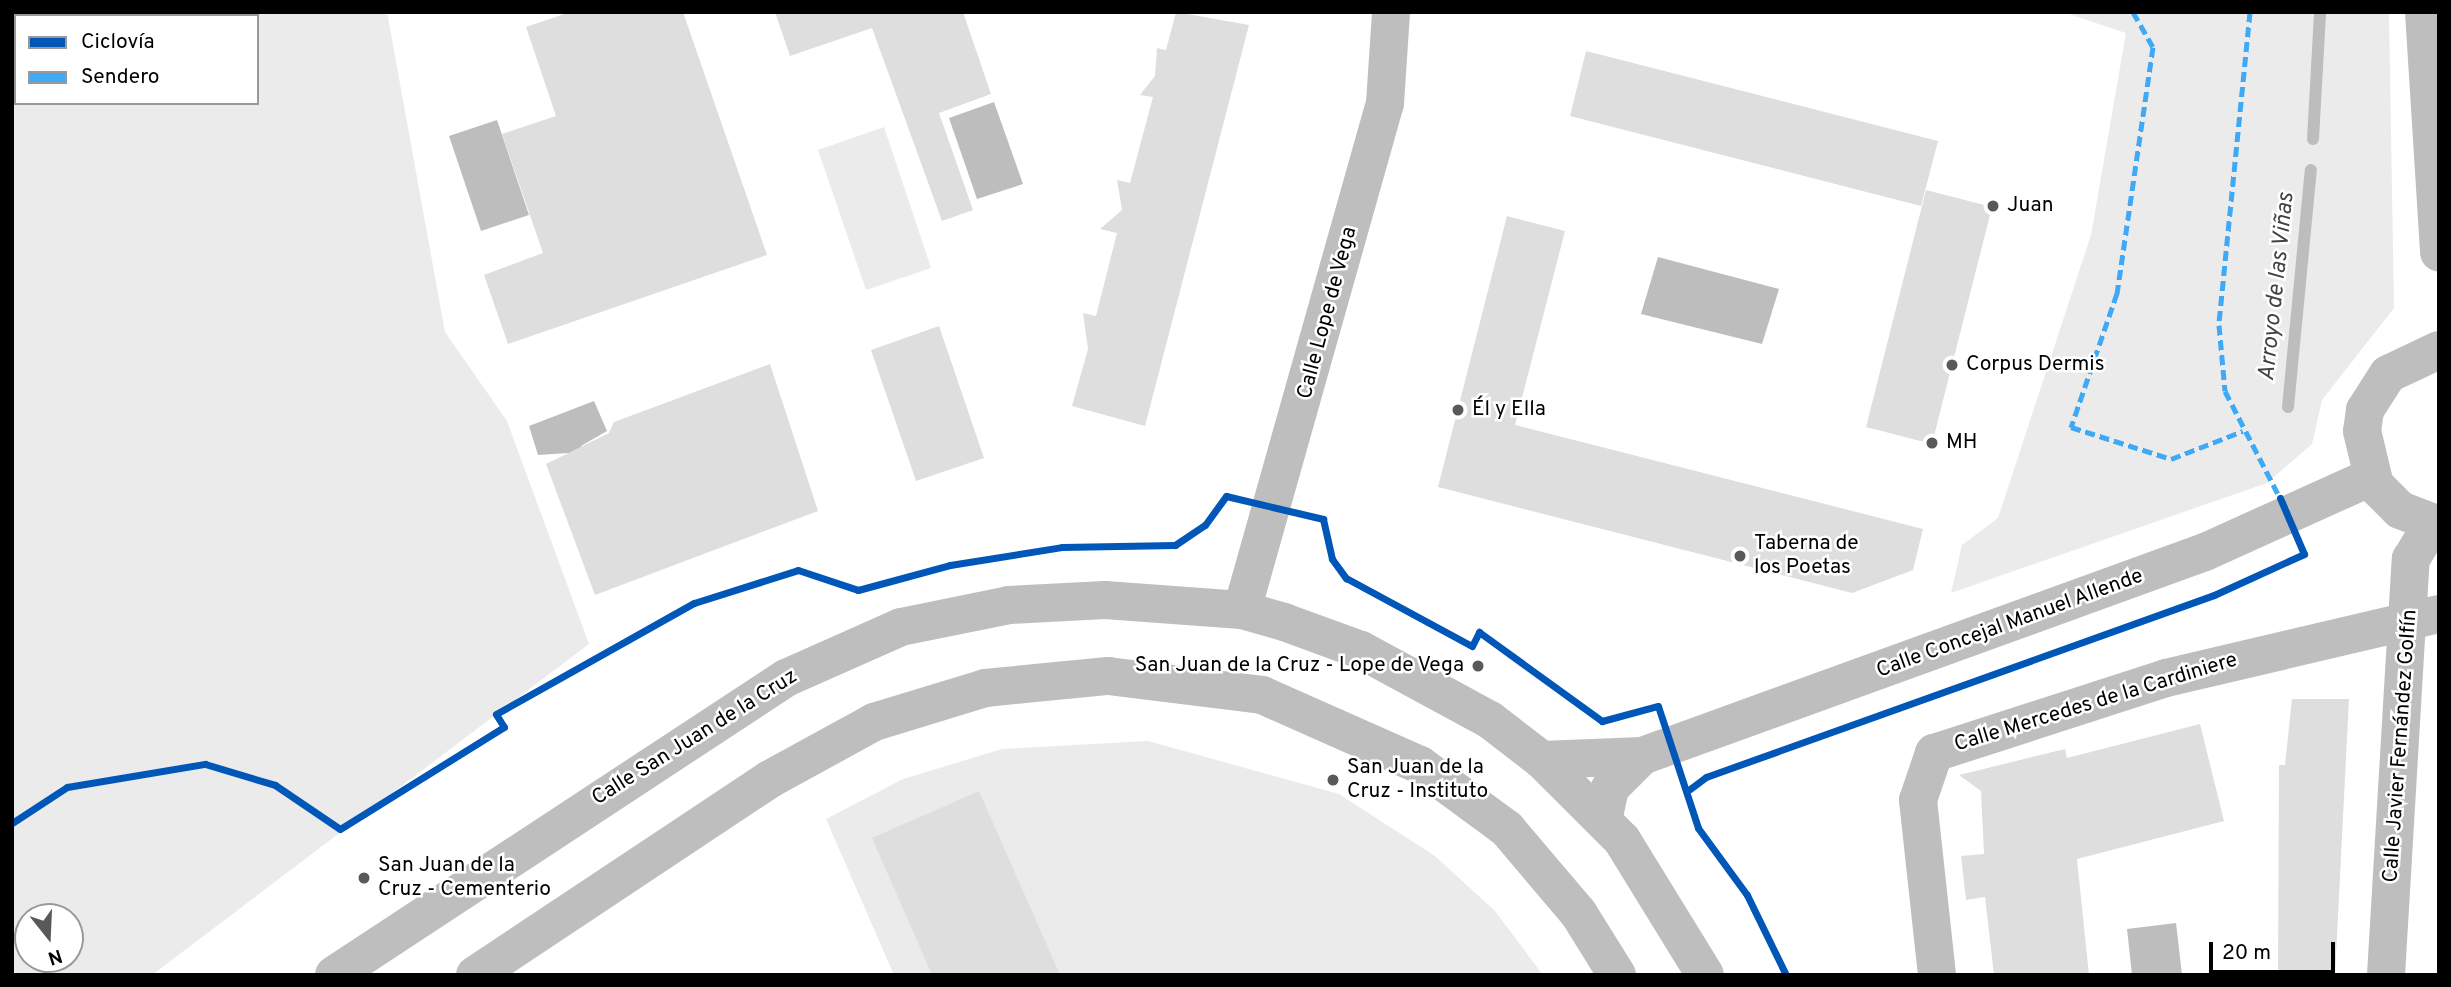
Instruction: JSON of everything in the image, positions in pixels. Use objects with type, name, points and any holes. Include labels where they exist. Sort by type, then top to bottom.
[{"type":"street","name":"Calle Lope de Vega","points":[[1242,610],[1385,103],[1391,12]]},
{"type":"street","points":[[2424,12],[2439,253]]},
{"type":"street","points":[[2435,524],[2400,510],[2371,477],[2362,431],[2374,391],[2405,361],[2439,350]]},
{"type":"street","name":"Calle Concejal Manuel Allende","points":[[1542,760],[1642,756],[2205,552],[2371,477]]},
{"type":"street","name":"Calle Javier Fernández Golfín","points":[[2386,975],[2425,615],[2414,544],[2435,524]]},
{"type":"street","name":"Calle San Juan de la Cruz","points":[[334,975],[786,678],[901,627],[1009,605],[1092,601],[1242,610],[1361,650],[1448,694],[1542,760],[1603,820],[1654,884],[1705,975]]},
{"type":"street","name":"Calle Mercedes de la Cardiniere","points":[[1937,975],[1918,800],[1934,753],[2166,678],[2425,615]]},
{"type":"street","points":[[475,975],[770,779],[874,722],[985,688],[1108,676],[1262,695],[1420,765],[1516,838],[1579,914],[1617,975]]},
{"type":"street","name":"Calle Concejal Manuel Allende","points":[[1603,820],[1610,788],[1642,756]]},
{"type":"shaded area","points":[[12,12],[387,12],[445,332],[507,421],[589,644],[152,975],[12,975]]},
{"type":"shaded area","points":[[2063,12],[2389,12],[2394,308],[2322,400],[2312,444],[2267,483],[1951,593],[1962,545],[1998,518],[2091,235],[2126,33]]},
{"type":"shaded area","points":[[994,102],[1023,184],[977,199],[949,118]]},
{"type":"shaded area","points":[[497,120],[529,215],[481,231],[449,136]]},
{"type":"shaded area","points":[[884,127],[931,268],[866,290],[818,150]]},
{"type":"shaded area","points":[[1658,257],[1779,289],[1762,344],[1641,314]]},
{"type":"shaded area","points":[[594,401],[607,431],[581,446],[583,452],[538,455],[529,426]]},
{"type":"shaded area","points":[[1148,741],[1339,794],[1435,856],[1495,911],[1543,975],[894,975],[826,819],[903,779],[1002,749]]},
{"type":"shaded area","points":[[2176,923],[2182,975],[2132,975],[2127,929]]},
{"type":"building","points":[[570,12],[683,12],[767,255],[508,344],[484,275],[543,253],[502,134],[556,116],[526,27]]},
{"type":"building","points":[[775,12],[963,12],[991,94],[939,113],[973,210],[942,221],[872,28],[790,56]]},
{"type":"building","points":[[1176,12],[1249,25],[1145,426],[1072,406],[1088,349],[1083,313],[1096,316],[1117,233],[1100,229],[1122,210],[1117,180],[1130,183],[1153,97],[1140,95],[1155,76],[1157,48],[1166,50]]},
{"type":"building","points":[[1586,51],[1938,141],[1921,206],[1570,116]]},
{"type":"building","points":[[1926,190],[1992,207],[1932,444],[1866,427]]},
{"type":"building","points":[[1507,216],[1565,231],[1515,425],[1923,529],[1913,570],[1852,593],[1438,487]]},
{"type":"building","points":[[939,326],[984,458],[916,481],[871,350]]},
{"type":"building","points":[[770,364],[818,511],[595,595],[546,464],[609,433],[614,422]]},
{"type":"building","points":[[2292,699],[2349,699],[2335,975],[2278,975],[2279,765],[2285,765]]},
{"type":"building","points":[[2200,724],[2224,821],[2077,859],[2089,975],[1994,975],[1985,897],[1966,900],[1961,856],[1984,854],[1981,791],[1959,775],[2065,749],[2067,758]]},
{"type":"building","points":[[979,791],[1060,975],[932,975],[872,838]]},
{"type":"waterway","name":"Arroyo de las Viñas","points":[[2313,139],[2320,12]]},
{"type":"waterway","name":"Arroyo de las Viñas","points":[[2288,407],[2311,170]]},
{"type":"marked path","points":[[2133,12],[2153,47],[2117,293],[2071,427],[2171,459],[2243,431]]},
{"type":"marked path","points":[[2250,12],[2219,325],[2225,391],[2280,498]]},
{"type":"cycle path","points":[[12,823],[67,787],[205,764],[275,785],[340,829],[504,727],[496,714],[694,603],[798,570],[858,590],[950,565],[1062,547],[1175,545],[1205,525],[1226,496],[1323,519],[1332,559],[1346,578],[1472,646],[1479,632],[1602,721],[1658,706],[1698,828],[1747,895],[1786,975]]},
{"type":"cycle path","points":[[1690,789],[1706,777],[2214,595],[2304,554],[2280,498]]},
{"type":"place","name":"Juan","points":[[1993,206]]},
{"type":"place","name":"Corpus Dermis","points":[[1952,365]]},
{"type":"place","name":"Él y Ella","points":[[1458,410]]},
{"type":"place","name":"MH","points":[[1932,443]]},
{"type":"place","name":"Taberna de los Poetas","points":[[1740,556]]},
{"type":"place","name":"San Juan de la Cruz - Lope de Vega","points":[[1478,666]]},
{"type":"place","name":"San Juan de la Cruz - Instituto","points":[[1333,780]]},
{"type":"place","name":"San Juan de la Cruz - Cementerio","points":[[364,878]]}]
